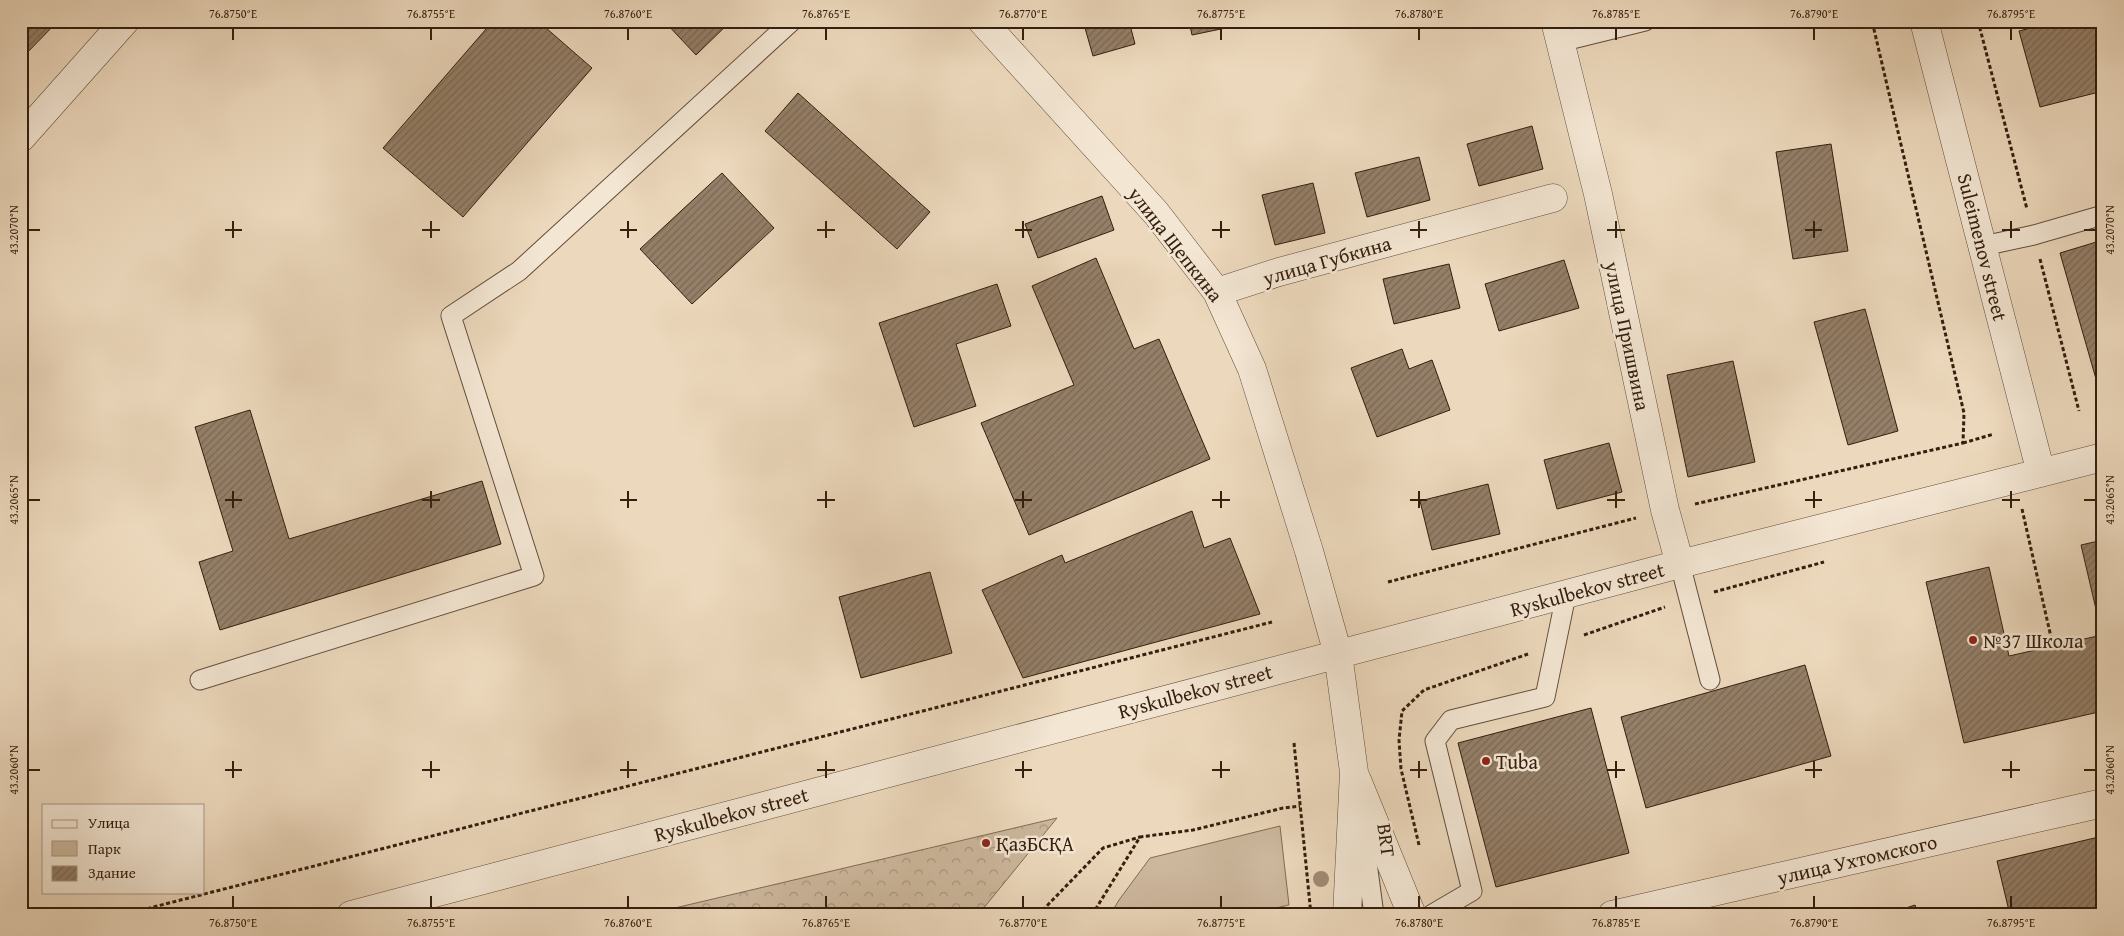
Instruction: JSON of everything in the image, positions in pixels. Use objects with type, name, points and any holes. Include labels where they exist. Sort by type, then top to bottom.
[{"type":"street","points":[[21,138],[125,21]]},
{"type":"street","name":"улица Щепкина","points":[[982,21],[1156,213],[1217,292],[1252,369],[1309,551],[1338,654],[1354,772]]},
{"type":"street","name":"Suleimenov street","points":[[1924,21],[2041,472]]},
{"type":"street","name":"улица Пришвина","points":[[1558,32],[1598,194],[1665,510],[1680,564]]},
{"type":"street","name":"улица Губкина","points":[[1217,292],[1279,272],[1553,198]]},
{"type":"street","name":"Ryskulbekov street","points":[[351,915],[1680,564],[2103,457]]},
{"type":"street","points":[[1347,915],[1354,772]]},
{"type":"street","points":[[1354,772],[1412,915]]},
{"type":"street","name":"улица Ухтомского","points":[[1612,915],[2103,803]]},
{"type":"lane","points":[[200,680],[534,576],[451,316],[519,271],[792,21]]},
{"type":"lane","points":[[1558,32],[1645,21]]},
{"type":"lane","points":[[1983,246],[2034,236],[2103,215]]},
{"type":"lane","points":[[1680,564],[1710,680]]},
{"type":"lane","points":[[1432,915],[1472,891],[1436,741],[1451,720],[1545,697],[1566,595]]},
{"type":"lane","name":"BRT","points":[[1354,772],[1374,915]]},
{"type":"path","points":[[1872,21],[1964,413],[1963,443]]},
{"type":"path","points":[[1388,582],[1665,510],[1963,443],[1994,434]]},
{"type":"path","points":[[2015,480],[2053,646]]},
{"type":"path","points":[[205,894],[1272,622]]},
{"type":"path","points":[[1294,743],[1311,915]]},
{"type":"path","points":[[1038,915],[1103,848],[1140,836],[1193,830],[1300,806]]},
{"type":"path","points":[[1092,915],[1140,836]]},
{"type":"path","points":[[122,915],[204,894]]},
{"type":"green space","points":[[1057,818],[978,915],[645,915]]},
{"type":"green space","points":[[1280,826],[1289,905],[1252,915],[1110,915],[1150,858]]},
{"type":"building","points":[[21,21],[58,21],[21,59]]},
{"type":"building","points":[[493,21],[538,21],[592,68],[463,217],[383,148]]},
{"type":"building","points":[[664,21],[731,21],[696,55]]},
{"type":"building","points":[[1083,21],[1129,21],[1135,44],[1093,56]]},
{"type":"building","points":[[1189,21],[1244,21],[1245,24],[1192,35]]},
{"type":"building","points":[[2058,21],[2099,21],[2103,36],[2103,91],[2040,107],[2019,31]]},
{"type":"building","points":[[798,93],[930,212],[897,249],[765,131]]},
{"type":"building","points":[[1532,126],[1543,169],[1479,186],[1467,144]]},
{"type":"building","points":[[1831,144],[1848,251],[1793,259],[1776,152]]},
{"type":"building","points":[[1419,157],[1430,200],[1367,217],[1355,173]]},
{"type":"building","points":[[722,173],[774,228],[692,304],[640,249]]},
{"type":"building","points":[[1313,183],[1325,233],[1275,245],[1262,195]]},
{"type":"building","points":[[1102,196],[1114,230],[1038,258],[1025,224]]},
{"type":"building","points":[[2103,240],[2103,377],[2096,379],[2060,253]]},
{"type":"building","points":[[1096,258],[1134,349],[1159,339],[1210,459],[1029,535],[981,423],[1074,385],[1032,286]]},
{"type":"building","points":[[1564,260],[1579,308],[1499,331],[1485,284]]},
{"type":"building","points":[[1449,264],[1460,308],[1394,324],[1383,279]]},
{"type":"building","points":[[997,284],[1011,326],[956,344],[976,406],[914,427],[879,323]]},
{"type":"building","points":[[1865,309],[1898,431],[1848,445],[1814,322]]},
{"type":"building","points":[[1402,349],[1409,369],[1432,360],[1450,410],[1377,437],[1351,368]]},
{"type":"building","points":[[1733,361],[1755,462],[1688,477],[1667,375]]},
{"type":"building","points":[[250,410],[289,539],[482,481],[501,544],[220,630],[199,562],[233,551],[195,427]]},
{"type":"building","points":[[1609,443],[1622,492],[1557,509],[1544,460]]},
{"type":"building","points":[[1488,484],[1500,534],[1432,550],[1420,501]]},
{"type":"building","points":[[1192,511],[1204,548],[1230,538],[1260,614],[1023,678],[982,590],[1062,555],[1065,563]]},
{"type":"building","name":"№37 Школа","points":[[2103,540],[2103,711],[1964,743],[1926,582],[1989,567],[2009,656],[2102,635],[2081,545]]},
{"type":"building","points":[[930,572],[952,653],[861,678],[839,597]]},
{"type":"building","points":[[1805,665],[1831,756],[1646,808],[1621,717]]},
{"type":"building","points":[[1591,708],[1629,853],[1496,887],[1458,743]]},
{"type":"building","points":[[2103,836],[2103,910],[2083,915],[2010,915],[1997,861]]},
{"type":"building","points":[[1915,905],[1919,915],[1885,915]]},
{"type":"place","name":"№37 Школа","points":[[1973,640]]},
{"type":"place","name":"Tuba","points":[[1486,761]]},
{"type":"place","name":"ҚазБСҚА","points":[[986,843]]}]
